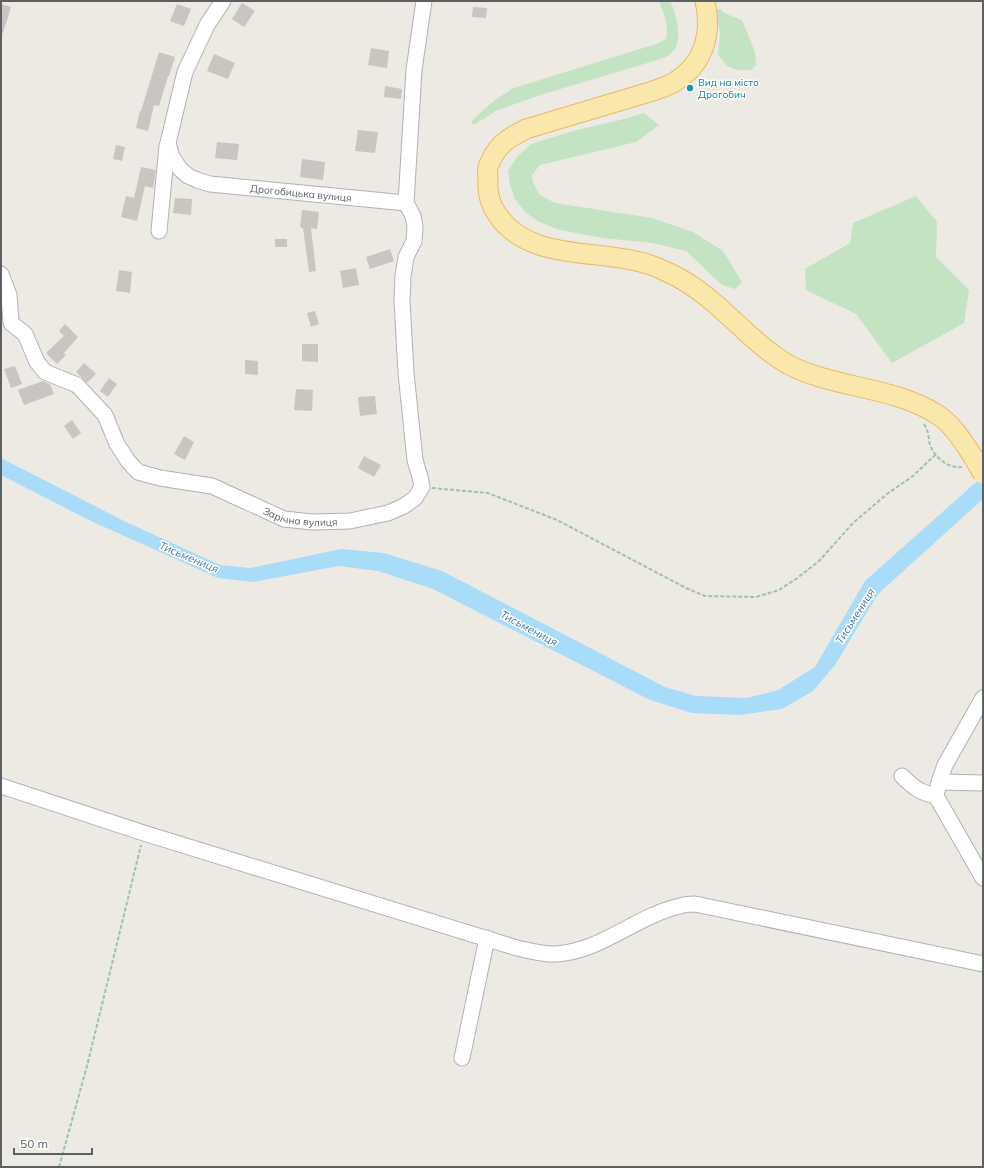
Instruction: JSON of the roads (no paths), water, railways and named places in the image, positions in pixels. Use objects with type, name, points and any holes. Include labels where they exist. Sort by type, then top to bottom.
[{"type":"main road","points":[[705,1],[708,11],[708,28],[705,43],[695,64],[678,80],[653,91],[526,129],[507,139],[496,151],[488,167],[487,192],[493,208],[503,224],[528,241],[548,248],[636,261],[666,272],[684,281],[710,299],[764,348],[789,364],[828,379],[901,398],[920,405],[939,416],[953,428],[957,433],[969,460],[983,474]]},
{"type":"street","points":[[159,231],[168,143],[185,72],[207,25],[223,1]]},
{"type":"street","points":[[406,203],[414,70],[424,1]]},
{"type":"street","name":"Дрогобицька вулиця","points":[[168,143],[172,157],[180,169],[188,176],[210,184],[406,203]]},
{"type":"street","name":"Зарічна вулиця","points":[[1,274],[9,295],[11,323],[25,334],[37,362],[45,372],[77,385],[105,415],[117,444],[128,461],[138,472],[160,478],[212,486],[284,519],[312,522],[350,521],[388,513],[404,506],[415,498],[422,487],[415,460],[406,373],[402,301],[403,276],[406,258],[414,241],[416,226],[413,216],[406,203]]},
{"type":"street","points":[[983,698],[945,765],[937,789],[983,878]]},
{"type":"street","points":[[902,776],[912,786],[923,792],[983,783]]},
{"type":"street","points":[[1,786],[517,948],[554,955],[594,946],[651,916],[680,906],[695,904],[983,964]]},
{"type":"street","points":[[462,1058],[487,938]]},
{"type":"water","name":"Тисьмениця","points":[[1,458],[126,522],[220,565],[250,568],[341,549],[384,553],[442,571],[665,687],[696,696],[747,698],[778,690],[815,667],[865,581],[983,476],[983,499],[878,594],[835,665],[813,691],[782,709],[740,715],[692,713],[650,700],[433,589],[378,571],[339,566],[252,582],[218,578],[93,522],[1,475]]},
{"type":"place","name":"Вид на місто Дрогобич","points":[[690,88]]}]
